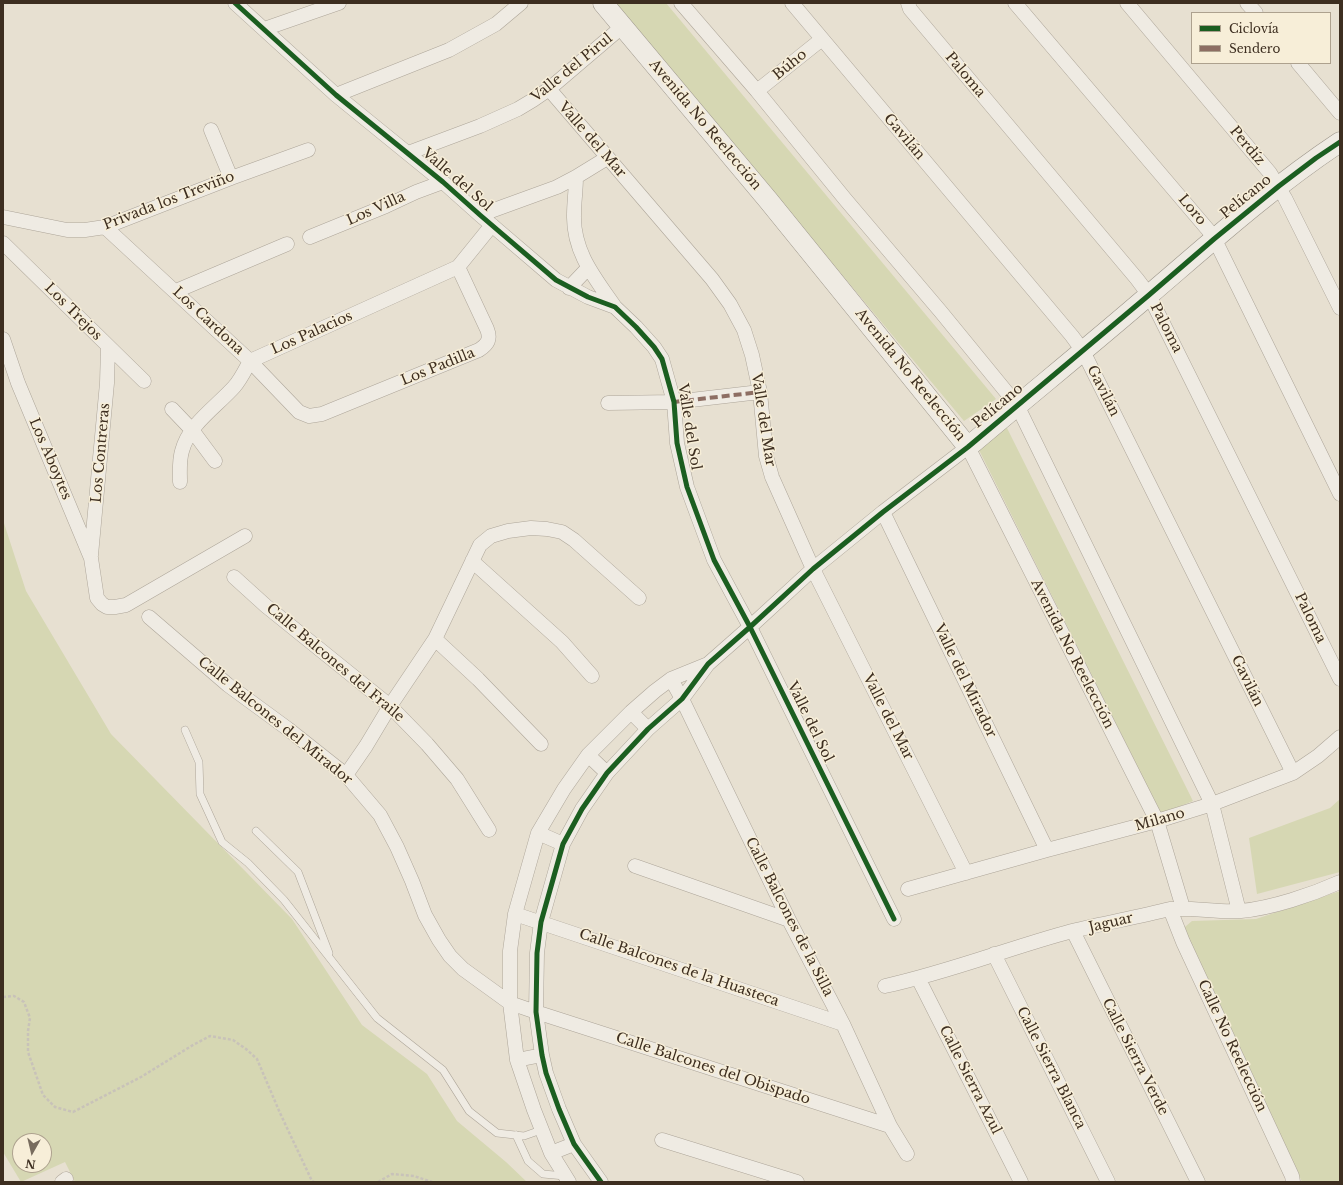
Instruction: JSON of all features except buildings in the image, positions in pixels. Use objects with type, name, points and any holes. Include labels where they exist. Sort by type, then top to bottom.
[{"type":"street","name":"Valle del Sol","points":[[235,3],[336,94],[443,182],[556,280],[588,297],[615,307],[654,347],[662,359],[674,402],[677,444],[687,488],[714,560],[750,628],[894,919]]},
{"type":"street","points":[[264,29],[339,3]]},
{"type":"street","points":[[336,94],[449,50],[496,24],[521,3]]},
{"type":"street","name":"Avenida No Reelección","points":[[603,3],[768,200],[968,447],[1157,821],[1176,909]]},
{"type":"street","points":[[681,3],[757,91],[1017,405],[1212,804],[1240,911]]},
{"type":"street","name":"Gavilán","points":[[792,3],[1083,351],[1293,773]]},
{"type":"street","name":"Paloma","points":[[908,3],[910,9],[1149,295],[1340,679]]},
{"type":"street","name":"Loro","points":[[1015,3],[1201,220],[1214,239],[1340,494]]},
{"type":"street","name":"Perdíz","points":[[1127,3],[1270,173],[1279,186],[1340,308]]},
{"type":"street","points":[[1247,3],[1255,12]]},
{"type":"street","name":"Valle del Pirul","points":[[408,153],[480,126],[518,109],[549,89],[623,26]]},
{"type":"street","name":"Búho","points":[[757,91],[822,39]]},
{"type":"street","points":[[1299,64],[1340,112]]},
{"type":"street","name":"Valle del Mar","points":[[549,89],[712,279],[730,304],[746,336],[752,355],[760,392],[766,456],[772,477],[813,569],[966,873]]},
{"type":"street","points":[[211,130],[231,178]]},
{"type":"street","name":"Pelícano","points":[[601,1182],[574,1144],[559,1109],[546,1073],[536,1012],[537,953],[541,922],[563,844],[582,809],[607,773],[648,730],[682,699],[708,664],[750,628],[813,569],[882,512],[968,447],[1279,186],[1340,142]]},
{"type":"street","name":"Privada los Treviño","points":[[3,217],[67,230],[85,230],[105,226],[308,150]]},
{"type":"street","points":[[480,215],[532,196],[576,177],[607,158]]},
{"type":"street","points":[[576,177],[574,216],[580,252],[588,268],[615,307]]},
{"type":"street","name":"Los Villa","points":[[310,237],[443,182]]},
{"type":"street","name":"Los Palacios","points":[[250,361],[458,267],[492,225]]},
{"type":"street","name":"Los Cardona","points":[[105,226],[250,361],[299,412],[309,416]]},
{"type":"street","name":"Los Trejos","points":[[3,243],[144,381]]},
{"type":"street","points":[[176,291],[287,244]]},
{"type":"street","name":"Los Padilla","points":[[309,416],[322,414],[486,346],[490,336],[458,267]]},
{"type":"street","points":[[569,288],[588,268]]},
{"type":"street","name":"Los Aboytes","points":[[3,339],[18,383],[91,558],[97,598],[102,604],[107,607],[115,607],[126,604],[245,536]]},
{"type":"street","name":"Los Contreras","points":[[91,558],[108,383],[108,347]]},
{"type":"street","points":[[180,482],[180,463],[182,451],[192,430],[234,386],[244,374],[250,361]]},
{"type":"street","points":[[608,403],[674,402],[760,392]]},
{"type":"street","points":[[172,409],[192,430],[214,461]]},
{"type":"street","name":"Valle del Mirador","points":[[882,512],[1047,850]]},
{"type":"street","points":[[346,774],[366,746],[390,706],[435,639],[480,545],[491,536],[508,531],[531,528],[562,532],[574,540],[639,598]]},
{"type":"street","points":[[472,560],[562,642],[592,676]]},
{"type":"street","name":"Calle Balcones del Fraile","points":[[234,577],[266,606],[390,706],[427,744],[457,779],[489,830]]},
{"type":"street","name":"Calle Balcones del Mirador","points":[[150,617],[228,685],[346,774],[380,815],[397,847],[425,915],[438,940],[450,956],[463,968],[510,1003],[536,1012]]},
{"type":"street","points":[[435,639],[478,679],[541,744]]},
{"type":"street","name":"Pelícano","points":[[566,1179],[551,1153],[541,1130],[517,1060],[510,1003],[510,951],[515,914],[538,834],[564,789],[588,755],[631,712],[655,691],[671,679],[708,664]]},
{"type":"street","name":"Calle Balcones de la Silla","points":[[671,679],[789,920],[843,1024],[890,1126],[907,1154]]},
{"type":"street","points":[[631,712],[648,730]]},
{"type":"street","name":"Milano","points":[[908,889],[1157,821],[1212,804],[1293,773],[1318,756],[1340,737]]},
{"type":"street","points":[[588,755],[607,773]]},
{"type":"street","points":[[538,834],[563,844]]},
{"type":"street","points":[[635,866],[789,920]]},
{"type":"street","name":"Jaguar","points":[[885,986],[918,978],[1073,931],[1176,909],[1240,911],[1266,907],[1321,890],[1340,882]]},
{"type":"street","name":"Calle No Reelección","points":[[1176,909],[1183,942],[1292,1176],[1293,1182]]},
{"type":"street","name":"Calle Balcones de la Huasteca","points":[[515,914],[843,1024]]},
{"type":"street","name":"Calle Sierra Verde","points":[[1073,931],[1198,1182]]},
{"type":"street","name":"Calle Sierra Blanca","points":[[994,954],[1108,1182]]},
{"type":"street","name":"Calle Sierra Azul","points":[[918,978],[1021,1182]]},
{"type":"street","name":"Calle Balcones del Obispado","points":[[536,1012],[890,1126]]},
{"type":"street","points":[[517,1060],[542,1055]]},
{"type":"street","points":[[662,1140],[797,1182]]},
{"type":"street","points":[[551,1153],[574,1144]]},
{"type":"lane","points":[[185,730],[199,762],[200,794],[222,842],[248,863],[284,900],[377,1018],[443,1070],[469,1111],[497,1133],[524,1136],[541,1130]]},
{"type":"lane","points":[[256,831],[298,872],[332,961]]},
{"type":"lane","points":[[516,1135],[528,1161],[543,1174],[566,1179]]},
{"type":"path","points":[[3,997],[14,996],[24,1002],[30,1018],[28,1031],[28,1052],[42,1095],[55,1107],[73,1112],[141,1077],[210,1036],[233,1040],[257,1059],[280,1113],[314,1182]]},
{"type":"path","points":[[378,1182],[392,1174],[414,1176],[432,1182]]},
{"type":"green space","points":[[615,3],[666,3],[996,399],[964,421]]},
{"type":"green space","points":[[1004,422],[1193,801],[1161,814],[976,444]]},
{"type":"green space","points":[[3,520],[26,591],[111,734],[292,919],[362,1025],[427,1074],[457,1121],[506,1162],[527,1182],[75,1182],[65,1162],[52,1168],[52,1133],[12,1133],[12,1167],[3,1152]]},
{"type":"green space","points":[[1340,799],[1340,872],[1257,894],[1249,838],[1330,808]]},
{"type":"green space","points":[[1340,891],[1340,1182],[1302,1182],[1180,931],[1192,921],[1256,919]]},
{"type":"green space","points":[[16,1173],[41,1173],[21,1182]]},
{"type":"marked path","points":[[674,402],[760,392]]},
{"type":"cycle path","points":[[235,3],[336,95],[443,182],[556,280],[588,297],[615,307],[654,347],[662,359],[674,402],[677,443],[687,487],[714,560],[750,627],[894,919]]},
{"type":"cycle path","points":[[601,1182],[574,1144],[559,1109],[546,1073],[536,1012],[537,953],[541,922],[563,844],[582,809],[607,773],[648,729],[682,699],[708,664],[813,569],[883,512],[968,447],[1279,186],[1340,142]]}]
